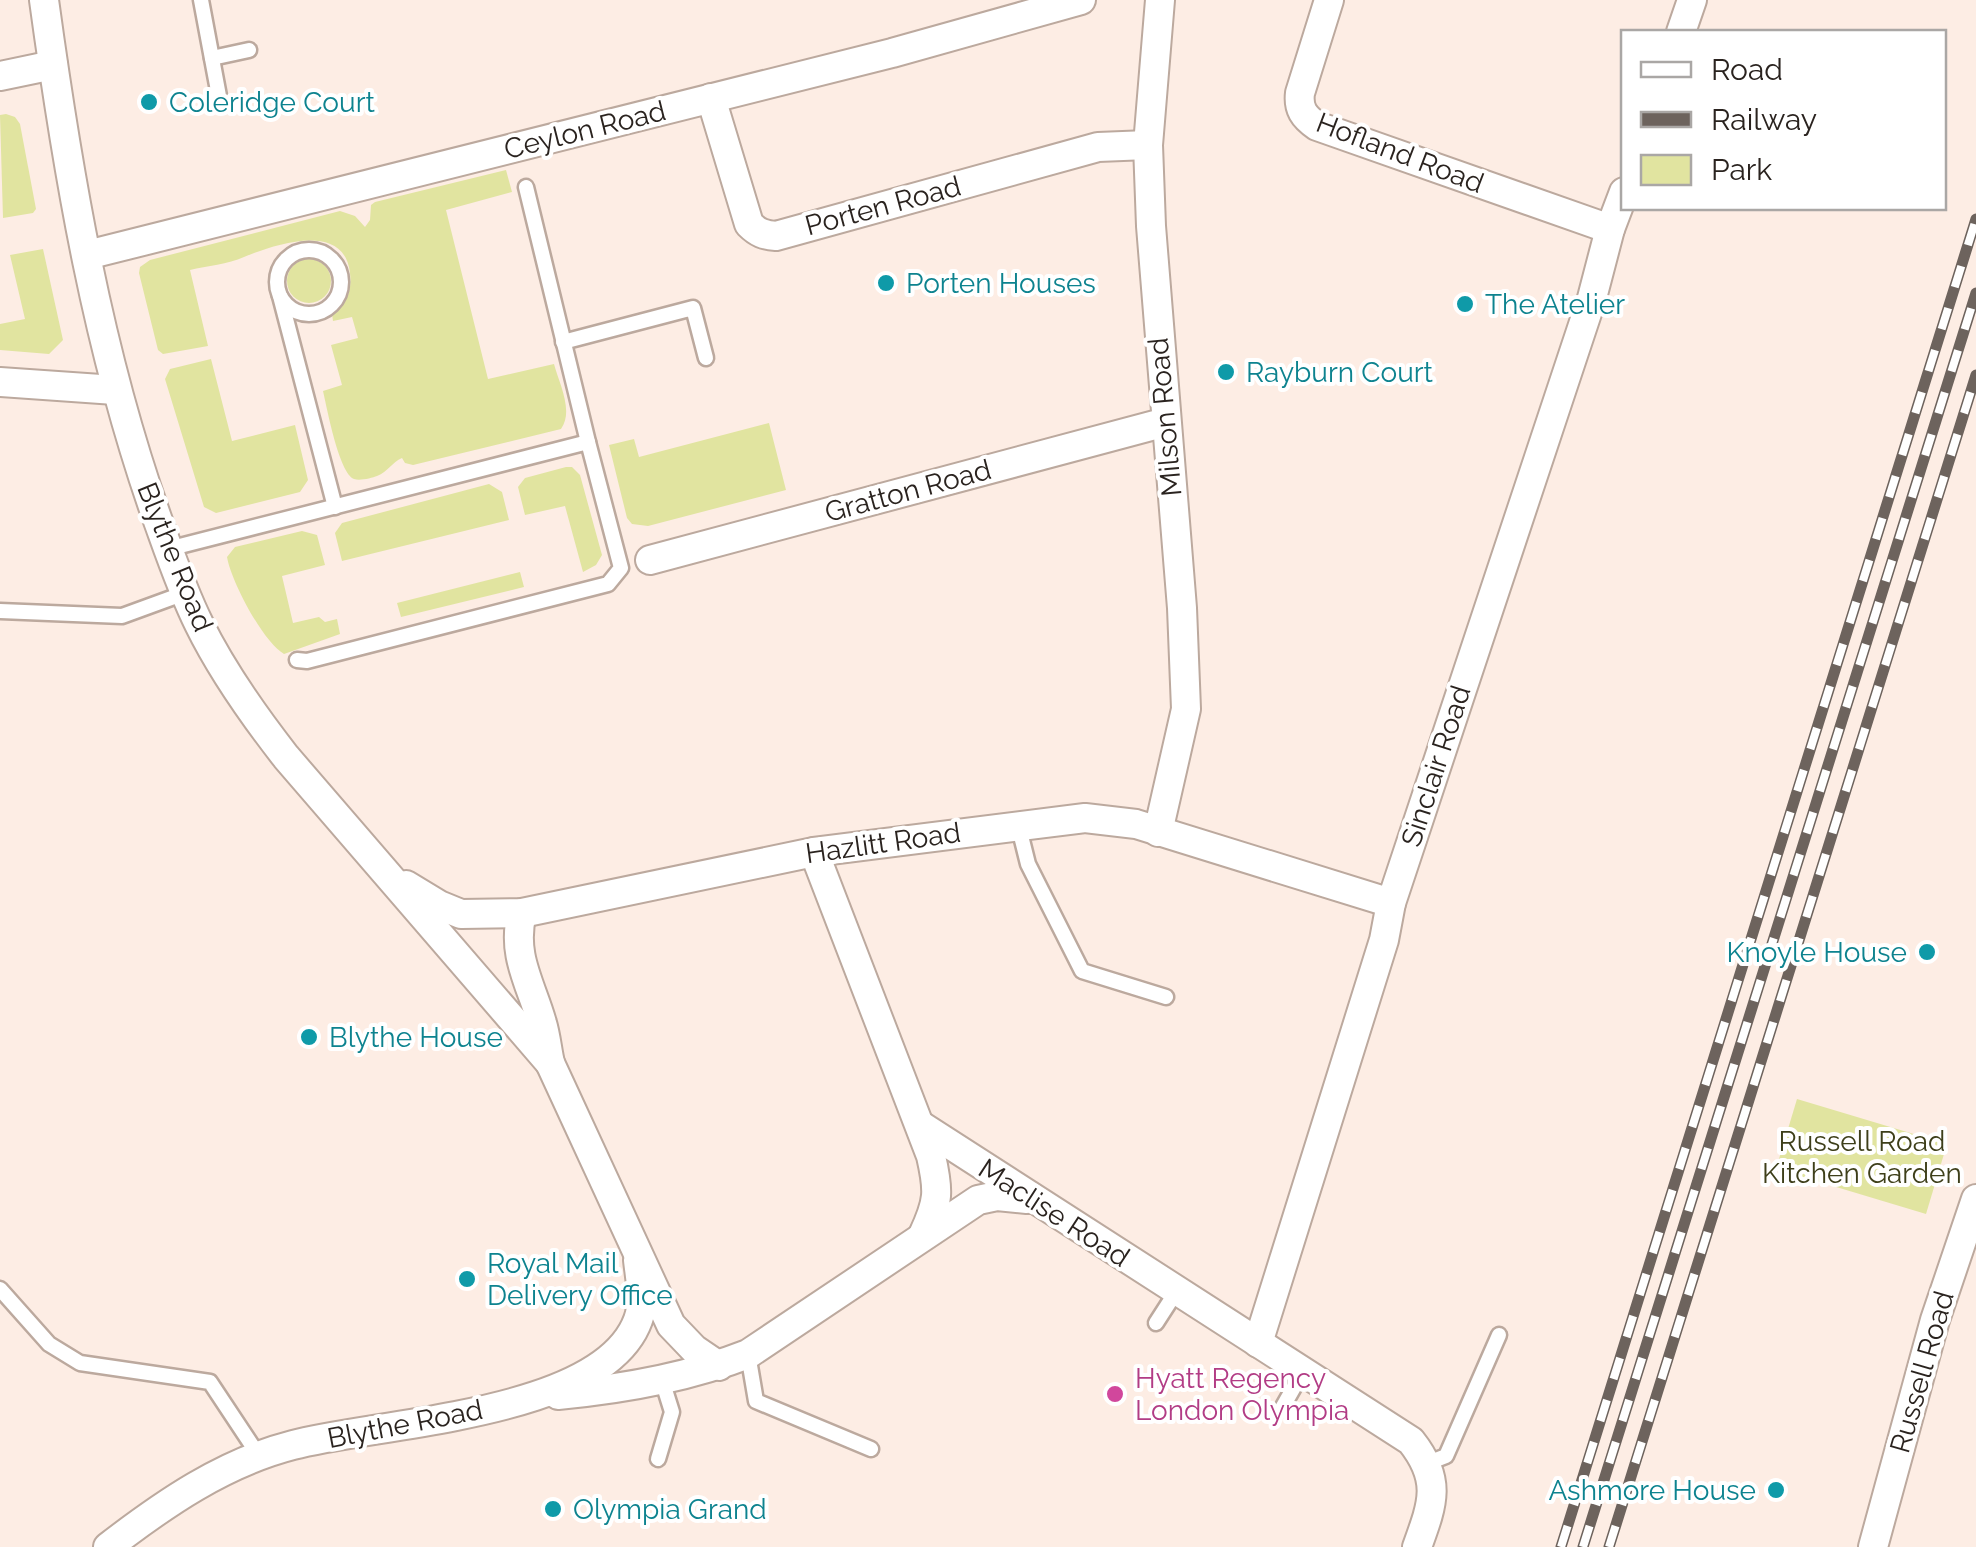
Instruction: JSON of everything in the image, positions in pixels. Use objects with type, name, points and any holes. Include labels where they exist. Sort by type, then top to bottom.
[{"type":"street","name":"Blythe Road","points":[[44,0],[87,255],[116,390],[168,549],[201,628],[259,723],[550,1063]]},
{"type":"street","name":"Ceylon Road","points":[[87,255],[892,53],[1081,0]]},
{"type":"street","name":"Milson Road","points":[[1158,832],[1186,709],[1182,608],[1154,287],[1148,145],[1160,0]]},
{"type":"street","name":"Hofland Road","points":[[1329,0],[1300,93],[1299,103],[1308,120],[1610,229]]},
{"type":"street","points":[[1682,30],[1692,0]]},
{"type":"street","points":[[0,76],[53,65]]},
{"type":"street","name":"Porten Road","points":[[711,98],[749,224],[758,233],[776,236],[1098,147],[1148,145]]},
{"type":"street","name":"Sinclair Road","points":[[1258,1343],[1384,940],[1390,903],[1592,298],[1621,200]]},
{"type":"street","points":[[0,382],[116,390]]},
{"type":"street","name":"Gratton Road","points":[[650,560],[1166,422]]},
{"type":"street","name":"Hazlitt Road","points":[[381,869],[438,906],[461,914],[522,913],[814,852],[1018,824],[1101,818],[1390,903]]},
{"type":"street","points":[[814,852],[923,1128],[938,1195],[923,1236]]},
{"type":"street","name":"Blythe Road","points":[[522,913],[516,941],[543,1024],[550,1063],[671,1325],[694,1349],[719,1366]]},
{"type":"street","name":"Maclise Road","points":[[923,1128],[1412,1441],[1428,1463]]},
{"type":"street","points":[[536,1398],[662,1380],[719,1366],[748,1354],[978,1200],[997,1196],[1032,1200]]},
{"type":"street","name":"Russell Road","points":[[1873,1547],[1935,1320],[1971,1234],[1976,1199]]},
{"type":"street","name":"Blythe Road","points":[[108,1547],[194,1486],[259,1456],[294,1445],[536,1398],[586,1373],[610,1358],[640,1318],[642,1288],[638,1260]]},
{"type":"street","points":[[1417,1547],[1433,1501],[1428,1463]]},
{"type":"lane","points":[[200,0],[219,96]]},
{"type":"lane","points":[[212,58],[249,50]]},
{"type":"lane","points":[[296,660],[307,661],[590,590],[608,584],[620,568],[526,188]]},
{"type":"lane","points":[[280,296],[296,312],[328,309],[340,291],[341,280],[334,261],[326,254],[306,249],[287,258],[277,276],[280,296],[335,506]]},
{"type":"lane","points":[[563,342],[693,308],[706,358]]},
{"type":"lane","points":[[168,549],[588,442]]},
{"type":"lane","points":[[0,611],[122,616],[185,594]]},
{"type":"lane","points":[[1018,824],[1028,864],[1082,971],[1166,997]]},
{"type":"lane","points":[[0,1289],[49,1344],[80,1363],[210,1382],[259,1456]]},
{"type":"lane","points":[[1156,1323],[1176,1292]]},
{"type":"lane","points":[[1428,1463],[1446,1456],[1499,1335]]},
{"type":"lane","points":[[748,1354],[756,1401],[871,1449]]},
{"type":"lane","points":[[1281,1410],[1302,1372]]},
{"type":"lane","points":[[658,1459],[672,1412],[662,1380]]},
{"type":"green space","points":[[6,114],[20,124],[36,209],[33,213],[3,218],[0,115]]},
{"type":"green space","points":[[506,170],[512,192],[446,210],[488,379],[554,364],[566,406],[561,429],[413,465],[402,458],[377,476],[354,479],[343,465],[323,391],[342,385],[331,345],[358,338],[352,317],[333,321],[332,314],[347,296],[350,273],[345,256],[335,246],[321,241],[288,243],[190,270],[208,346],[163,354],[158,350],[139,273],[140,267],[150,260],[340,211],[355,216],[365,227],[375,202]]},
{"type":"green space","points":[[43,249],[63,340],[49,354],[0,350],[0,324],[25,319],[10,255]]},
{"type":"green space","points":[[309,259],[325,265],[331,281],[325,297],[309,303],[293,297],[287,281],[293,265]]},
{"type":"green space","points":[[211,359],[232,441],[295,425],[308,480],[300,492],[216,513],[204,507],[165,379],[170,369]]},
{"type":"green space","points":[[769,423],[786,490],[648,526],[632,524],[627,518],[609,445],[634,439],[639,457]]},
{"type":"green space","points":[[566,467],[580,475],[602,555],[596,565],[583,572],[565,506],[525,515],[518,487],[525,478]]},
{"type":"green space","points":[[489,484],[502,492],[509,520],[342,561],[335,533],[342,523]]},
{"type":"green space","points":[[302,531],[317,535],[325,565],[282,576],[293,623],[319,617],[325,622],[337,619],[340,634],[284,654],[249,610],[227,557],[235,547]]},
{"type":"green space","points":[[520,572],[524,587],[401,617],[397,603]]},
{"type":"green space","name":"Russell Road Kitchen Garden","points":[[1797,1099],[1947,1144],[1926,1214],[1776,1169]]},
{"type":"railway","points":[[1561,1547],[1976,219]]},
{"type":"railway","points":[[1583,1547],[1976,293]]},
{"type":"railway","points":[[1609,1547],[1976,375]]},
{"type":"place","name":"Coleridge Court","points":[[149,102]]},
{"type":"place","name":"Porten Houses","points":[[886,283]]},
{"type":"place","name":"The Atelier","points":[[1465,304]]},
{"type":"place","name":"Rayburn Court","points":[[1226,372]]},
{"type":"place","name":"Knoyle House","points":[[1927,952]]},
{"type":"place","name":"Blythe House","points":[[309,1037]]},
{"type":"place","name":"Royal Mail Delivery Office","points":[[467,1279]]},
{"type":"place","name":"Hyatt Regency London Olympia","points":[[1115,1394]]},
{"type":"place","name":"Ashmore House","points":[[1776,1490]]},
{"type":"place","name":"Olympia Grand","points":[[553,1509]]}]
